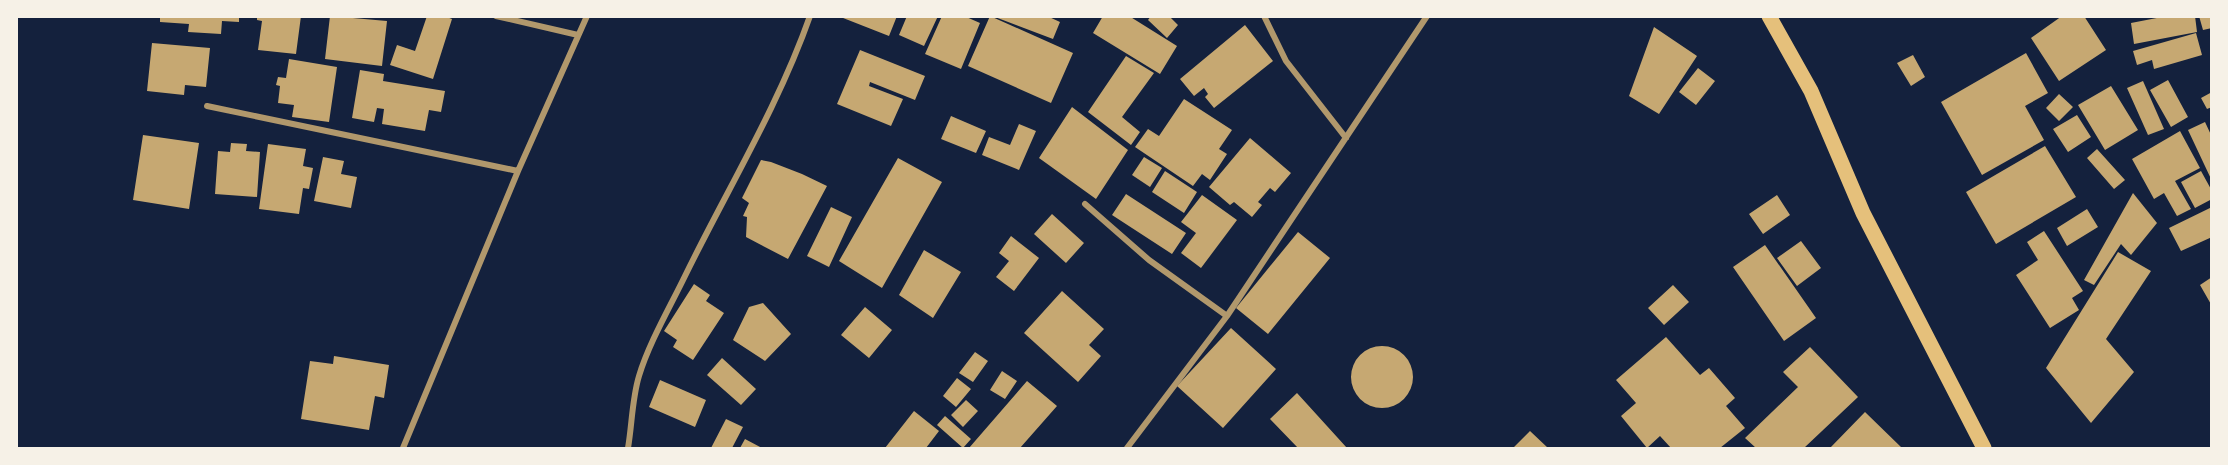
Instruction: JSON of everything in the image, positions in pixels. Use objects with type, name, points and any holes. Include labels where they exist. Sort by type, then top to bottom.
[{"type":"main road","points":[[1769,16],[1811,92],[1863,213],[1984,448]]},
{"type":"street","points":[[496,16],[578,35]]},
{"type":"street","points":[[403,448],[519,171],[587,16]]},
{"type":"street","points":[[628,448],[639,376],[662,322],[724,197],[759,133],[810,16]]},
{"type":"street","points":[[1264,16],[1286,61],[1346,138]]},
{"type":"street","points":[[1127,448],[1227,316],[1427,16]]},
{"type":"street","points":[[207,106],[519,171]]},
{"type":"street","points":[[1086,204],[1149,260],[1227,316]]},
{"type":"building","points":[[160,16],[239,16],[239,22],[222,21],[221,34],[188,32],[189,24],[160,22]]},
{"type":"building","points":[[257,16],[301,16],[296,54],[258,50],[262,21],[257,20]]},
{"type":"building","points":[[330,16],[387,21],[382,66],[325,59]]},
{"type":"building","points":[[427,16],[444,16],[452,19],[433,79],[390,65],[397,45],[415,51]]},
{"type":"building","points":[[838,16],[897,16],[889,36]]},
{"type":"building","points":[[907,16],[938,16],[924,46],[899,35]]},
{"type":"building","points":[[942,16],[964,16],[980,23],[961,69],[925,54]]},
{"type":"building","points":[[990,16],[1073,53],[1051,103],[968,66]]},
{"type":"building","points":[[1047,16],[1060,22],[1053,39],[995,17]]},
{"type":"building","points":[[1103,16],[1129,16],[1177,46],[1160,74],[1093,33]]},
{"type":"building","points":[[1151,16],[1169,16],[1178,25],[1167,38],[1148,20]]},
{"type":"building","points":[[2062,16],[2084,16],[2106,50],[2059,81],[2031,38]]},
{"type":"building","points":[[2167,16],[2195,16],[2197,32],[2134,44],[2131,23]]},
{"type":"building","points":[[2199,16],[2212,16],[2212,28],[2203,30]]},
{"type":"building","points":[[1245,25],[1273,61],[1214,108],[1205,97],[1208,94],[1204,88],[1194,96],[1180,79]]},
{"type":"building","points":[[1654,27],[1697,56],[1659,114],[1629,96]]},
{"type":"building","points":[[2196,33],[2202,55],[2154,69],[2152,60],[2137,65],[2133,51]]},
{"type":"building","points":[[152,43],[210,48],[206,87],[185,85],[184,95],[147,91]]},
{"type":"building","points":[[860,50],[925,76],[915,100],[870,82],[869,86],[903,99],[891,126],[837,104]]},
{"type":"building","points":[[2026,53],[2048,93],[2025,106],[2044,140],[1982,175],[1941,102]]},
{"type":"building","points":[[1913,55],[1925,77],[1911,86],[1897,63]]},
{"type":"building","points":[[1126,56],[1154,73],[1122,117],[1140,132],[1131,145],[1088,112]]},
{"type":"building","points":[[289,59],[337,67],[329,122],[292,117],[294,105],[278,103],[280,86],[276,85],[278,77],[286,78]]},
{"type":"building","points":[[1698,68],[1715,81],[1696,105],[1679,92]]},
{"type":"building","points":[[360,70],[384,74],[383,81],[445,91],[441,112],[429,110],[425,131],[382,124],[384,109],[377,108],[374,122],[352,118]]},
{"type":"building","points":[[2168,80],[2188,117],[2171,127],[2150,90]]},
{"type":"building","points":[[2143,81],[2164,129],[2148,135],[2127,88]]},
{"type":"building","points":[[2111,86],[2138,130],[2105,150],[2078,105]]},
{"type":"building","points":[[2212,92],[2212,107],[2207,109],[2201,98]]},
{"type":"building","points":[[2059,94],[2073,107],[2059,121],[2046,108]]},
{"type":"building","points":[[1184,99],[1232,130],[1219,149],[1227,154],[1210,180],[1202,174],[1193,186],[1135,147],[1148,129],[1159,136]]},
{"type":"building","points":[[1072,107],[1128,150],[1096,199],[1039,158]]},
{"type":"building","points":[[2077,115],[2091,137],[2068,152],[2053,129]]},
{"type":"building","points":[[951,116],[986,131],[976,153],[941,139]]},
{"type":"building","points":[[2205,122],[2212,137],[2212,181],[2188,130]]},
{"type":"building","points":[[1019,124],[1036,131],[1019,170],[982,155],[989,137],[1010,145]]},
{"type":"building","points":[[2180,131],[2200,168],[2175,181],[2191,209],[2177,216],[2164,193],[2154,199],[2132,159]]},
{"type":"building","points":[[143,135],[199,143],[189,209],[133,200]]},
{"type":"building","points":[[1250,138],[1291,173],[1275,192],[1270,188],[1258,202],[1262,205],[1252,217],[1234,202],[1230,205],[1209,187]]},
{"type":"building","points":[[231,143],[247,144],[246,151],[260,152],[257,197],[215,194],[218,151],[230,152]]},
{"type":"building","points":[[268,144],[306,149],[303,166],[313,168],[309,189],[303,188],[299,214],[259,209]]},
{"type":"building","points":[[2045,146],[2076,197],[1996,244],[1966,192]]},
{"type":"building","points":[[2097,149],[2125,180],[2114,189],[2087,158]]},
{"type":"building","points":[[323,157],[344,161],[341,174],[357,177],[351,208],[314,201]]},
{"type":"building","points":[[1144,157],[1162,168],[1150,187],[1132,175]]},
{"type":"building","points":[[898,158],[942,182],[882,288],[839,261]]},
{"type":"building","points":[[761,160],[802,174],[827,186],[788,259],[746,237],[747,217],[743,216],[749,203],[742,198]]},
{"type":"building","points":[[1165,171],[1197,192],[1184,213],[1152,192]]},
{"type":"building","points":[[2201,171],[2212,191],[2212,199],[2195,208],[2181,182]]},
{"type":"building","points":[[2133,193],[2157,223],[2131,255],[2121,244],[2094,285],[2084,280]]},
{"type":"building","points":[[1126,194],[1186,233],[1172,254],[1112,215]]},
{"type":"building","points":[[1202,195],[1237,220],[1201,268],[1181,253],[1196,233],[1181,222]]},
{"type":"building","points":[[1777,195],[1790,215],[1763,234],[1749,214]]},
{"type":"building","points":[[831,207],[852,217],[829,267],[807,256]]},
{"type":"building","points":[[2212,207],[2212,237],[2181,251],[2169,228]]},
{"type":"building","points":[[2087,209],[2098,227],[2067,246],[2057,228]]},
{"type":"building","points":[[1052,214],[1084,243],[1066,263],[1034,234]]},
{"type":"building","points":[[2044,231],[2083,291],[2072,298],[2079,310],[2050,328],[2016,275],[2038,260],[2027,242]]},
{"type":"building","points":[[1298,232],[1330,258],[1268,334],[1236,308]]},
{"type":"building","points":[[1011,236],[1039,258],[1014,291],[996,277],[1009,261],[999,253]]},
{"type":"building","points":[[1801,241],[1821,268],[1797,286],[1777,258]]},
{"type":"building","points":[[1765,245],[1816,318],[1784,341],[1733,267]]},
{"type":"building","points":[[924,250],[961,272],[933,318],[899,295]]},
{"type":"building","points":[[2118,252],[2151,271],[2106,339],[2134,372],[2091,423],[2046,368]]},
{"type":"building","points":[[2212,277],[2212,306],[2200,285]]},
{"type":"building","points":[[694,284],[710,295],[706,301],[724,313],[693,360],[673,347],[677,340],[664,331]]},
{"type":"building","points":[[1673,285],[1689,302],[1664,325],[1648,308]]},
{"type":"building","points":[[1062,291],[1104,329],[1089,345],[1101,356],[1078,382],[1024,333]]},
{"type":"building","points":[[763,303],[791,334],[765,361],[733,340],[749,307]]},
{"type":"building","points":[[865,307],[892,330],[869,358],[841,335]]},
{"type":"building","points":[[1231,328],[1276,369],[1223,428],[1177,386]]},
{"type":"building","points":[[1666,337],[1700,375],[1709,368],[1735,398],[1726,406],[1745,428],[1720,448],[1671,448],[1660,436],[1647,448],[1621,416],[1636,403],[1616,380]]},
{"type":"building","points":[[1376,346],[1388,346],[1404,355],[1411,365],[1413,377],[1411,389],[1404,399],[1388,408],[1376,408],[1365,403],[1356,394],[1351,383],[1351,371],[1356,360],[1365,351]]},
{"type":"building","points":[[1810,347],[1858,397],[1804,448],[1756,448],[1745,438],[1798,387],[1783,372]]},
{"type":"building","points":[[975,352],[988,361],[973,382],[959,373]]},
{"type":"building","points":[[334,356],[389,365],[384,398],[375,396],[369,430],[301,419],[310,361],[333,364]]},
{"type":"building","points":[[722,358],[756,389],[741,405],[707,375]]},
{"type":"building","points":[[1002,371],[1017,381],[1005,399],[990,390]]},
{"type":"building","points":[[957,378],[971,389],[956,407],[943,396]]},
{"type":"building","points":[[660,380],[706,400],[695,427],[649,407]]},
{"type":"building","points":[[1027,381],[1057,406],[1020,448],[969,448]]},
{"type":"building","points":[[1297,393],[1347,448],[1298,448],[1270,419]]},
{"type":"building","points":[[966,400],[978,411],[963,427],[951,415]]},
{"type":"building","points":[[914,411],[939,431],[926,448],[885,448]]},
{"type":"building","points":[[1865,412],[1902,448],[1830,448]]},
{"type":"building","points":[[945,416],[971,439],[963,448],[937,425]]},
{"type":"building","points":[[726,419],[743,427],[732,448],[711,448]]},
{"type":"building","points":[[1530,431],[1548,448],[1513,448]]},
{"type":"building","points":[[745,439],[762,448],[740,448]]}]
